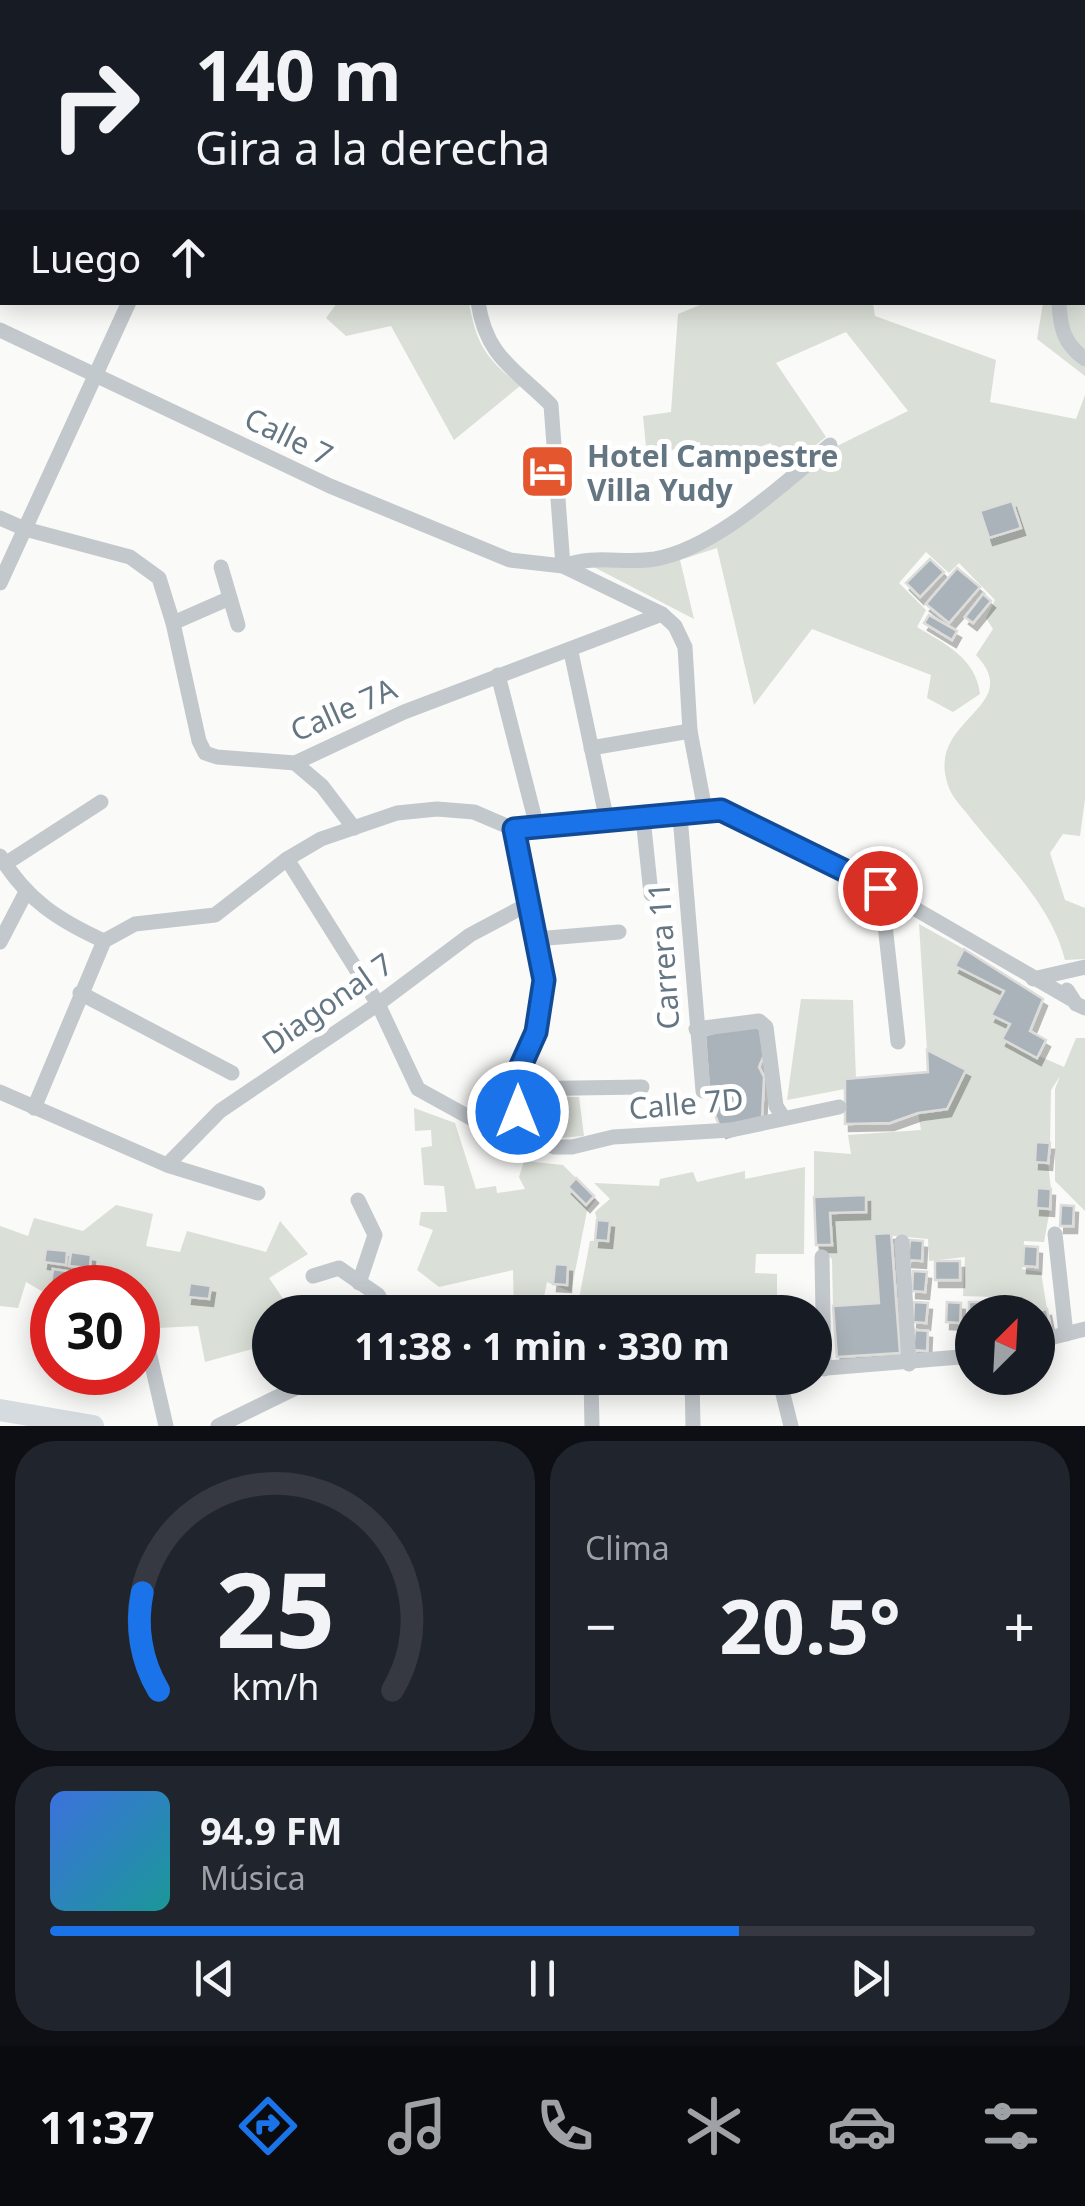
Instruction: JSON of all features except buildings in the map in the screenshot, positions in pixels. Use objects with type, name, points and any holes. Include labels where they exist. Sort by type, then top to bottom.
[{"type":"main road","points":[[0,1410],[93,1426]]},
{"type":"street","points":[[0,583],[128,305]]},
{"type":"street","points":[[478,305],[482,328],[495,355],[552,405],[563,566]]},
{"type":"street","points":[[1058,305],[1061,328],[1070,348],[1085,358]]},
{"type":"street","name":"Calle 7","points":[[0,330],[330,486],[456,539],[510,560],[563,566]]},
{"type":"street","points":[[563,566],[588,557],[656,559],[736,523],[830,444]]},
{"type":"street","name":"Calle 7A","points":[[0,518],[24,529],[146,565],[159,578],[174,623],[205,753],[295,764],[388,718],[498,675],[571,652],[662,614]]},
{"type":"street","points":[[563,566],[662,614],[685,647],[690,731],[705,810]]},
{"type":"street","points":[[221,567],[238,625]]},
{"type":"street","points":[[174,623],[230,598]]},
{"type":"street","points":[[571,652],[607,821]]},
{"type":"street","points":[[498,675],[537,827]]},
{"type":"street","points":[[591,748],[690,731]]},
{"type":"street","points":[[295,764],[322,786],[354,828]]},
{"type":"street","points":[[101,802],[2,860],[25,894],[44,910],[104,941]]},
{"type":"street","points":[[34,1108],[104,941],[135,924],[215,916],[287,859],[397,813],[437,809],[474,812],[514,829],[680,816],[705,810],[736,815],[880,888],[1078,1004]]},
{"type":"street","name":"Carrera 11","points":[[680,816],[704,1091]]},
{"type":"street","points":[[643,818],[651,894]]},
{"type":"street","points":[[287,859],[378,1004],[418,1088],[496,1132],[540,1014],[544,980],[514,829]]},
{"type":"street","points":[[880,888],[898,1042]]},
{"type":"street","points":[[0,942],[25,894]]},
{"type":"street","name":"Diagonal 7","points":[[167,1165],[220,1111],[378,1004],[470,935],[530,902]]},
{"type":"street","points":[[536,939],[619,932]]},
{"type":"street","points":[[1033,978],[1081,968]]},
{"type":"street","points":[[1078,1004],[1068,983],[1081,968]]},
{"type":"street","points":[[80,993],[232,1073]]},
{"type":"street","points":[[696,1030],[759,1021],[766,1026],[776,1106],[783,1117]]},
{"type":"street","points":[[513,1094],[642,1087]]},
{"type":"street","points":[[0,1092],[167,1165],[258,1193]]},
{"type":"street","name":"Calle 7D","points":[[513,1094],[526,1132],[538,1141],[572,1147],[613,1137],[731,1130],[839,1107]]},
{"type":"street","points":[[358,1200],[375,1235],[360,1283]]},
{"type":"street","points":[[1054,1234],[1066,1334]]},
{"type":"street","points":[[902,1242],[909,1364]]},
{"type":"street","points":[[821,1295],[822,1257]]},
{"type":"street","points":[[313,1276],[334,1266],[377,1295]]},
{"type":"street","points":[[1055,1337],[1085,1329]]},
{"type":"street","points":[[832,1368],[955,1358]]},
{"type":"street","points":[[159,1395],[166,1426]]},
{"type":"street","points":[[218,1426],[281,1395]]},
{"type":"street","points":[[591,1395],[592,1426]]},
{"type":"street","points":[[692,1395],[693,1426]]},
{"type":"street","points":[[783,1395],[791,1426]]},
{"type":"shaded area","points":[[336,305],[470,305],[485,350],[520,386],[454,440],[391,326],[346,336],[326,318]]},
{"type":"shaded area","points":[[700,305],[873,305],[875,316],[996,360],[990,402],[1076,419],[1085,395],[1085,799],[1080,836],[1063,834],[1050,853],[1065,900],[1085,908],[1085,959],[1065,960],[1039,903],[949,788],[944,764],[949,745],[990,689],[988,673],[976,655],[993,629],[986,618],[995,600],[959,563],[949,573],[926,552],[899,583],[926,610],[917,627],[958,653],[977,681],[980,694],[953,712],[927,698],[931,675],[812,629],[754,705],[717,548],[680,560],[694,619],[586,563],[658,565],[738,525],[835,447],[908,411],[846,332],[776,363],[826,437],[782,472],[771,443],[704,465],[700,442],[647,457],[643,416],[671,412],[678,314]]},
{"type":"shaded area","points":[[1043,305],[1085,305],[1085,376],[1037,339]]},
{"type":"shaded area","points":[[919,924],[964,949],[956,966],[1004,991],[992,1014],[1010,1024],[1003,1040],[1064,1067],[1076,1038],[1085,1038],[1085,1211],[1055,1181],[1055,1089],[1060,1076],[1051,1090],[1050,1143],[1036,1143],[1035,1162],[1048,1163],[1051,1189],[1038,1188],[1050,1209],[1044,1242],[1024,1241],[1022,1269],[1041,1272],[1045,1295],[963,1295],[965,1257],[929,1261],[928,1239],[874,1234],[879,1303],[833,1306],[832,1259],[816,1245],[831,1244],[830,1213],[866,1212],[865,1195],[814,1197],[814,1151],[851,1154],[848,1135],[921,1130],[918,1113],[947,1109],[966,1071],[927,1050]]},
{"type":"shaded area","points":[[801,999],[853,1000],[856,1079],[845,1079],[845,1089],[787,1100]]},
{"type":"shaded area","points":[[527,1097],[579,1097],[584,1136],[548,1139],[533,1124]]},
{"type":"shaded area","points":[[414,1108],[455,1123],[476,1189],[496,1186],[497,1193],[525,1189],[519,1177],[524,1161],[563,1165],[576,1178],[568,1187],[585,1204],[597,1198],[587,1211],[571,1292],[547,1282],[544,1295],[514,1295],[513,1270],[439,1287],[417,1270],[433,1230],[419,1225],[421,1212],[447,1212],[444,1186],[424,1185],[421,1148],[432,1146],[431,1130],[415,1131]]},
{"type":"shaded area","points":[[805,1167],[804,1254],[756,1254],[755,1273],[777,1274],[777,1295],[580,1295],[590,1241],[608,1240],[610,1221],[597,1220],[595,1212],[610,1199],[594,1183],[659,1186],[660,1179],[693,1172],[697,1182],[745,1171],[745,1179]]},
{"type":"shaded area","points":[[116,1205],[153,1214],[146,1246],[180,1252],[187,1231],[266,1252],[280,1221],[308,1254],[269,1278],[280,1295],[252,1295],[252,1349],[205,1362],[198,1326],[160,1328],[160,1265],[30,1265],[30,1284],[26,1282],[18,1308],[0,1306],[0,1226],[28,1236],[34,1218],[83,1231]]},
{"type":"place","name":"Hotel Campestre Villa Yudy","points":[[548,472]]},
{"type":"route","points":[[518,1112],[511,1088],[516,1069],[536,1032],[544,980],[514,829],[721,810],[880,888]]}]
